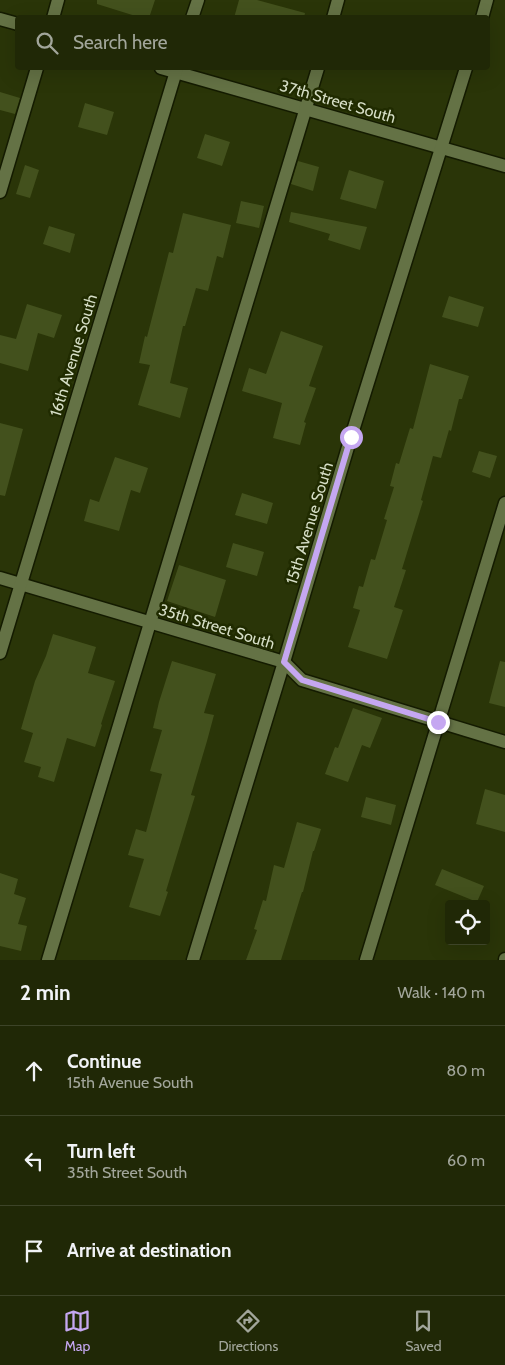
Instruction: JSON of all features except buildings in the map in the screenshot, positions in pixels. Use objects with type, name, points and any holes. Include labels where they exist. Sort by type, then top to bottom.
[{"type":"street","points":[[54,15],[58,0]]},
{"type":"street","points":[[193,15],[198,0]]},
{"type":"street","points":[[334,15],[338,0]]},
{"type":"street","points":[[483,15],[488,0]]},
{"type":"street","points":[[0,19],[15,23]]},
{"type":"street","points":[[0,192],[37,70]]},
{"type":"street","name":"37th Street South","points":[[176,70],[505,166]]},
{"type":"street","name":"16th Avenue South","points":[[0,653],[176,70]]},
{"type":"street","points":[[48,960],[317,70]]},
{"type":"street","name":"15th Avenue South","points":[[192,960],[351,437],[465,70]]},
{"type":"street","points":[[366,960],[505,503]]},
{"type":"street","name":"35th Street South","points":[[0,578],[284,662],[302,680],[505,742]]},
{"type":"route","points":[[351,437],[284,662],[302,680],[438,722]]}]
